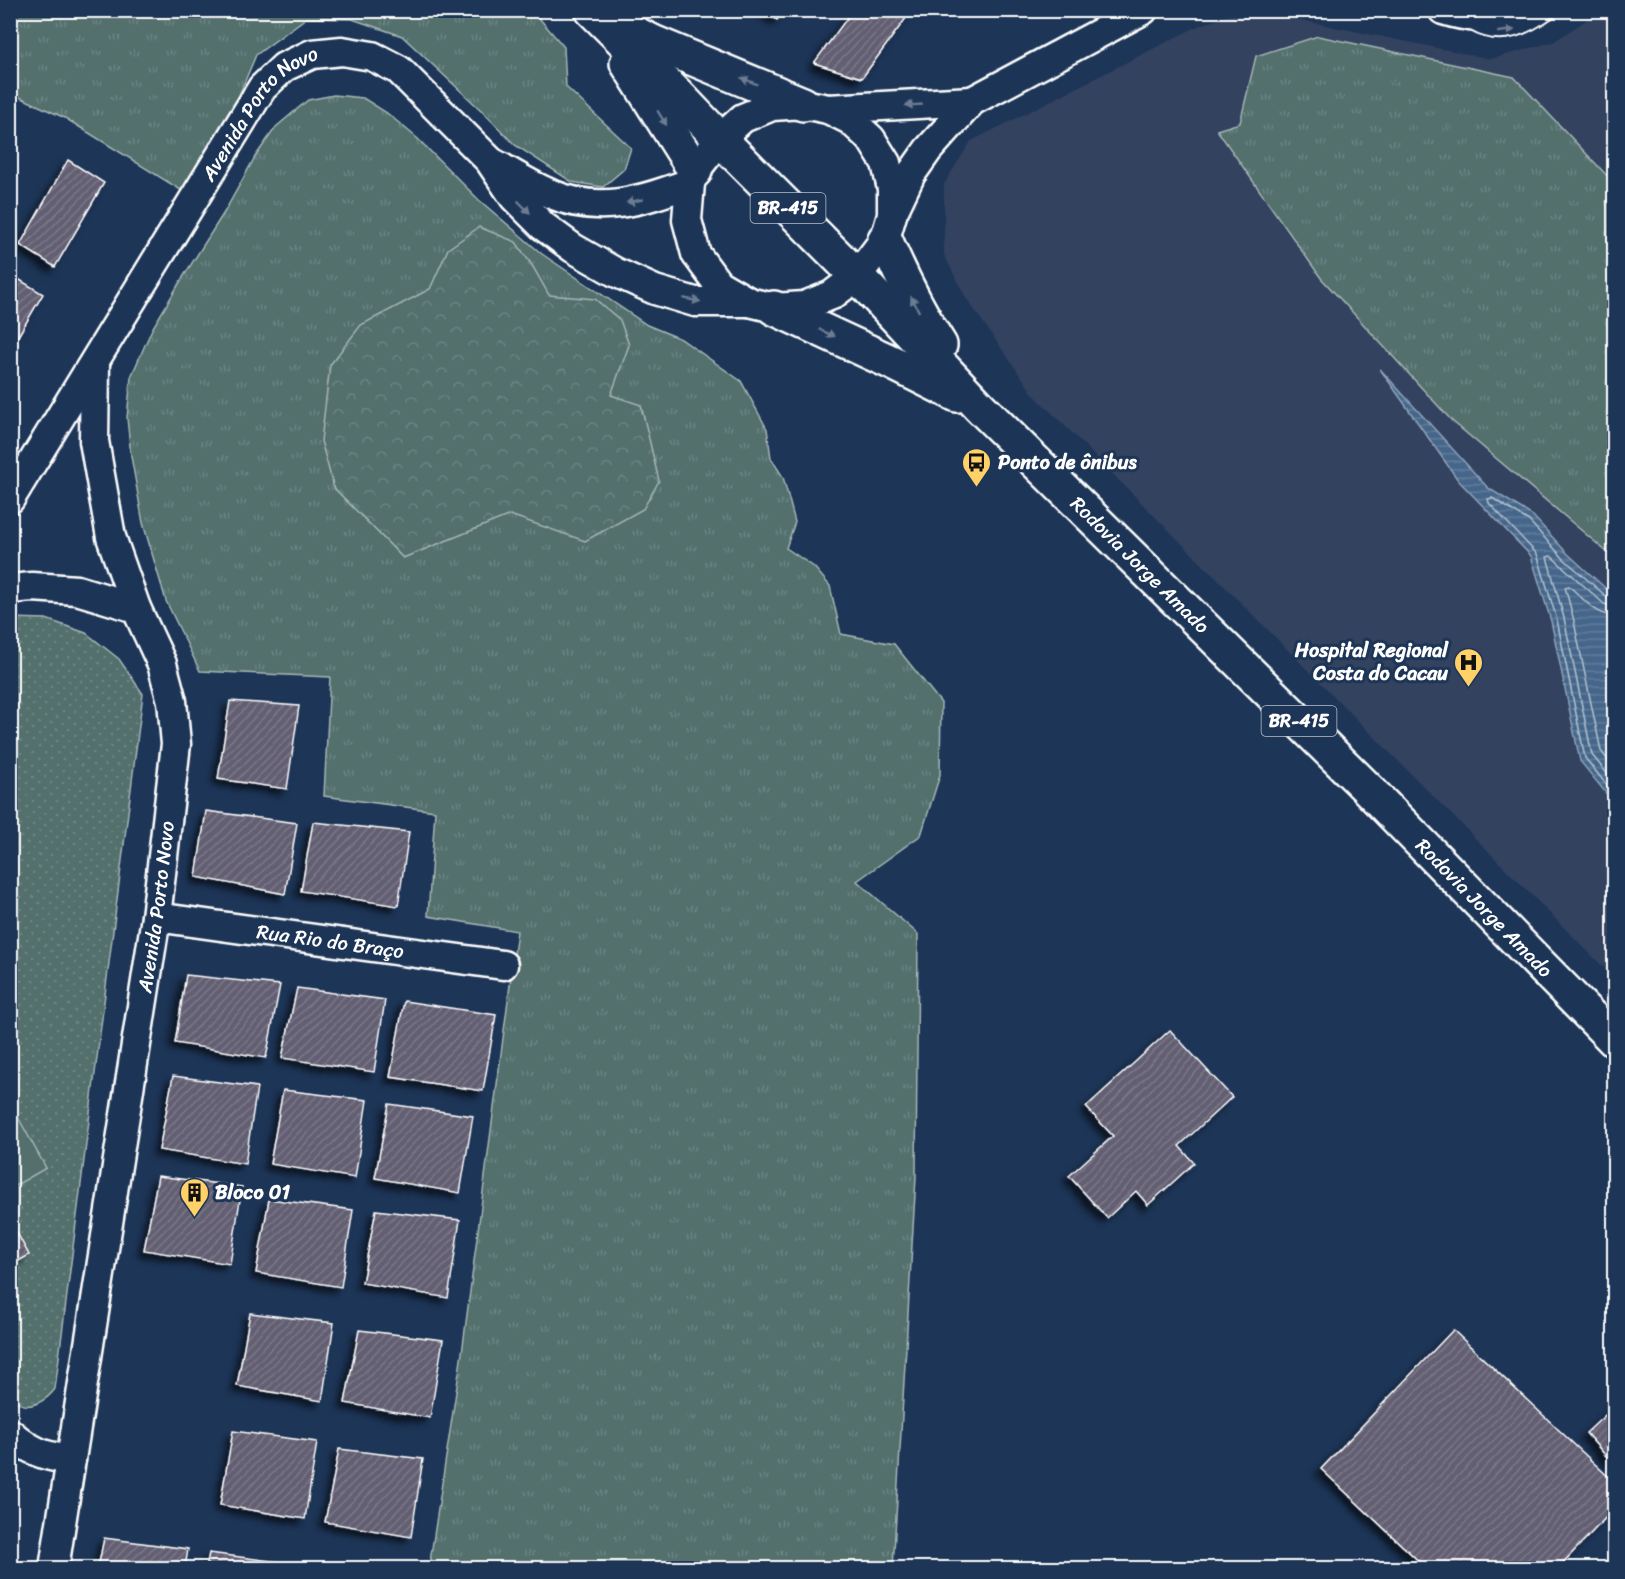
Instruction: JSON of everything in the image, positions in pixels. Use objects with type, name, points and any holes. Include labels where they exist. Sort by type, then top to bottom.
[{"type":"main road","points":[[595,13],[655,43],[816,106]]},
{"type":"main road","points":[[595,13],[693,177]]},
{"type":"main road","name":"Rodovia Jorge Amado","points":[[595,13],[857,276],[980,407],[1366,787],[1614,1040]]},
{"type":"main road","points":[[888,227],[904,281],[926,324],[980,407]]},
{"type":"main road","points":[[762,305],[901,366],[980,407]]},
{"type":"street","points":[[489,160],[514,197],[543,226],[573,248],[615,272],[655,290],[695,302],[804,306],[832,295],[857,276],[888,227],[911,174],[928,150],[972,101],[1143,10]]},
{"type":"street","points":[[1452,14],[1484,17],[1511,10]]},
{"type":"street","name":"Avenida Porto Novo","points":[[10,499],[262,88],[285,67],[312,54],[342,51],[372,56],[399,70],[489,160]]},
{"type":"street","points":[[762,305],[718,284],[696,255],[687,220],[693,177],[720,139],[743,118],[772,106],[972,101]]},
{"type":"street","points":[[816,106],[850,120],[871,139],[885,163],[892,189],[888,227]]},
{"type":"street","points":[[489,160],[551,194],[580,204],[614,205],[647,198],[693,177]]},
{"type":"street","name":"Avenida Porto Novo","points":[[54,1569],[156,916],[176,744],[172,701],[162,664],[136,608],[111,537],[94,441],[95,362]]},
{"type":"street","points":[[10,589],[32,587],[77,590],[136,608]]},
{"type":"street","name":"Rua Rio do Braço","points":[[156,916],[503,964]]},
{"type":"street","points":[[10,1433],[22,1444],[46,1456],[71,1460]]},
{"type":"lane","points":[[1452,14],[1481,28],[1504,32],[1513,31],[1534,22],[1550,10]]},
{"type":"shaded area","name":"Hospital Regional Costa do Cacau","points":[[1242,11],[1257,11],[1491,59],[1553,42],[1600,11],[1614,11],[1614,978],[1034,395],[966,298],[944,255],[944,184],[971,141],[1198,26]]},
{"type":"green space","points":[[16,10],[533,11],[564,47],[566,87],[631,148],[624,169],[603,187],[572,182],[515,145],[402,36],[352,19],[306,18],[256,55],[195,199],[65,118],[11,93],[10,25]]},
{"type":"green space","points":[[1318,36],[1514,77],[1614,183],[1614,558],[1452,421],[1321,278],[1217,130],[1240,123],[1256,56]]},
{"type":"green space","points":[[334,95],[363,98],[387,113],[417,138],[479,200],[542,254],[647,325],[681,339],[741,381],[767,429],[771,458],[783,477],[795,522],[786,548],[814,567],[830,586],[841,634],[894,644],[941,703],[940,775],[921,835],[857,881],[918,934],[916,1177],[893,1568],[429,1568],[462,1353],[517,931],[428,916],[435,811],[324,796],[330,677],[200,671],[166,601],[143,523],[127,418],[131,377],[152,329],[225,211],[255,157],[276,127],[308,100]]},
{"type":"green space","points":[[479,227],[516,242],[549,295],[595,299],[620,320],[629,345],[611,395],[641,405],[659,481],[643,509],[585,541],[510,515],[403,558],[334,488],[321,441],[330,365],[361,325],[430,289],[448,249]]},
{"type":"green space","points":[[10,618],[46,619],[86,633],[119,659],[143,694],[55,1389],[43,1401],[32,1405],[15,1401],[10,1392]]},
{"type":"green space","points":[[14,1110],[46,1168],[11,1188],[10,1112]]},
{"type":"water","points":[[1380,369],[1488,488],[1533,516],[1568,554],[1614,596],[1614,803],[1580,761],[1551,621],[1531,556],[1458,480]]},
{"type":"building","points":[[764,10],[785,10],[777,20]]},
{"type":"building","points":[[853,10],[912,10],[862,78],[814,63]]},
{"type":"building","points":[[68,160],[104,183],[55,267],[20,245]]},
{"type":"building","points":[[10,274],[43,294],[10,350]]},
{"type":"building","points":[[230,701],[299,706],[287,789],[218,779]]},
{"type":"building","points":[[206,811],[297,823],[285,894],[196,877]]},
{"type":"building","points":[[313,822],[409,832],[398,906],[301,891]]},
{"type":"building","points":[[186,975],[280,985],[266,1058],[175,1043]]},
{"type":"building","points":[[297,988],[385,1000],[374,1072],[282,1058]]},
{"type":"building","points":[[404,1001],[496,1015],[483,1091],[390,1077]]},
{"type":"building","points":[[1170,1030],[1232,1097],[1179,1146],[1194,1163],[1148,1205],[1136,1191],[1107,1218],[1069,1176],[1113,1136],[1086,1107]]},
{"type":"building","points":[[173,1076],[257,1087],[245,1164],[159,1150]]},
{"type":"building","points":[[283,1090],[367,1100],[355,1178],[270,1164]]},
{"type":"building","points":[[389,1104],[473,1116],[460,1193],[375,1178]]},
{"type":"building","name":"Bloco 01","points":[[158,1176],[242,1187],[230,1264],[144,1250]]},
{"type":"building","points":[[269,1199],[353,1210],[341,1287],[256,1273]]},
{"type":"building","points":[[376,1210],[460,1220],[448,1298],[362,1283]]},
{"type":"building","points":[[10,1220],[29,1255],[10,1266]]},
{"type":"building","points":[[250,1313],[334,1323],[322,1401],[237,1386]]},
{"type":"building","points":[[359,1330],[443,1340],[430,1418],[345,1403]]},
{"type":"building","points":[[1453,1330],[1614,1482],[1614,1509],[1558,1568],[1426,1568],[1321,1469]]},
{"type":"building","points":[[1614,1407],[1614,1465],[1586,1433]]},
{"type":"building","points":[[233,1431],[317,1442],[305,1519],[220,1505]]},
{"type":"building","points":[[339,1449],[423,1459],[411,1537],[325,1522]]},
{"type":"building","points":[[104,1538],[188,1549],[185,1568],[98,1568]]},
{"type":"building","points":[[209,1553],[294,1564],[293,1568],[206,1568]]},
{"type":"place","name":"Ponto de ônibus","points":[[977,488]]},
{"type":"place","name":"Hospital Regional Costa do Cacau","points":[[1469,688]]},
{"type":"place","name":"Bloco 01","points":[[194,1218]]}]
